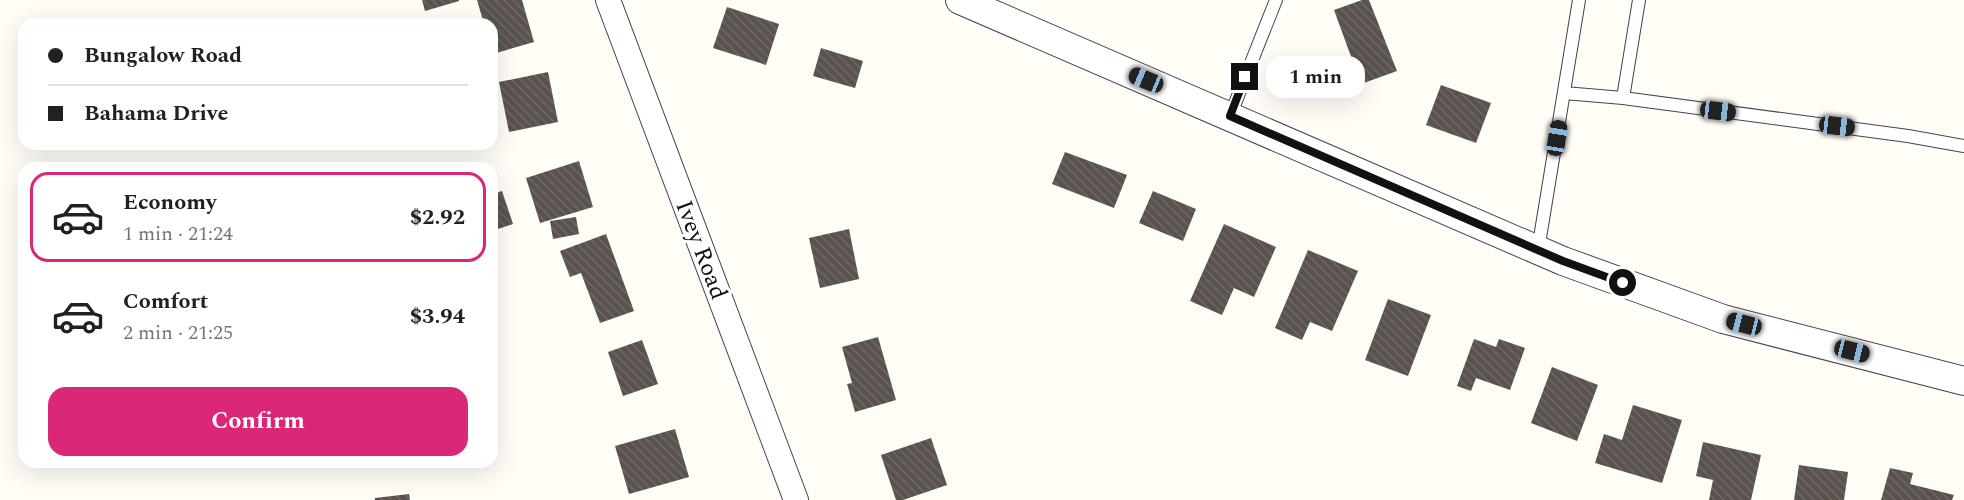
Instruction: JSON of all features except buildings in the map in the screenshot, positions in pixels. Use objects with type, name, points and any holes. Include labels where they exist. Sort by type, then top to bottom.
[{"type":"street","name":"Ivey Road","points":[[608,0],[796,500]]},
{"type":"street","points":[[960,0],[1563,261],[1723,319],[1964,381]]},
{"type":"lane","points":[[1230,116],[1276,0]]},
{"type":"lane","points":[[1538,250],[1579,0]]},
{"type":"lane","points":[[1623,98],[1639,0]]},
{"type":"lane","points":[[1564,93],[1623,98],[1935,140],[1964,146]]},
{"type":"route","points":[[1245,77],[1230,116],[1563,261],[1623,283]]}]
